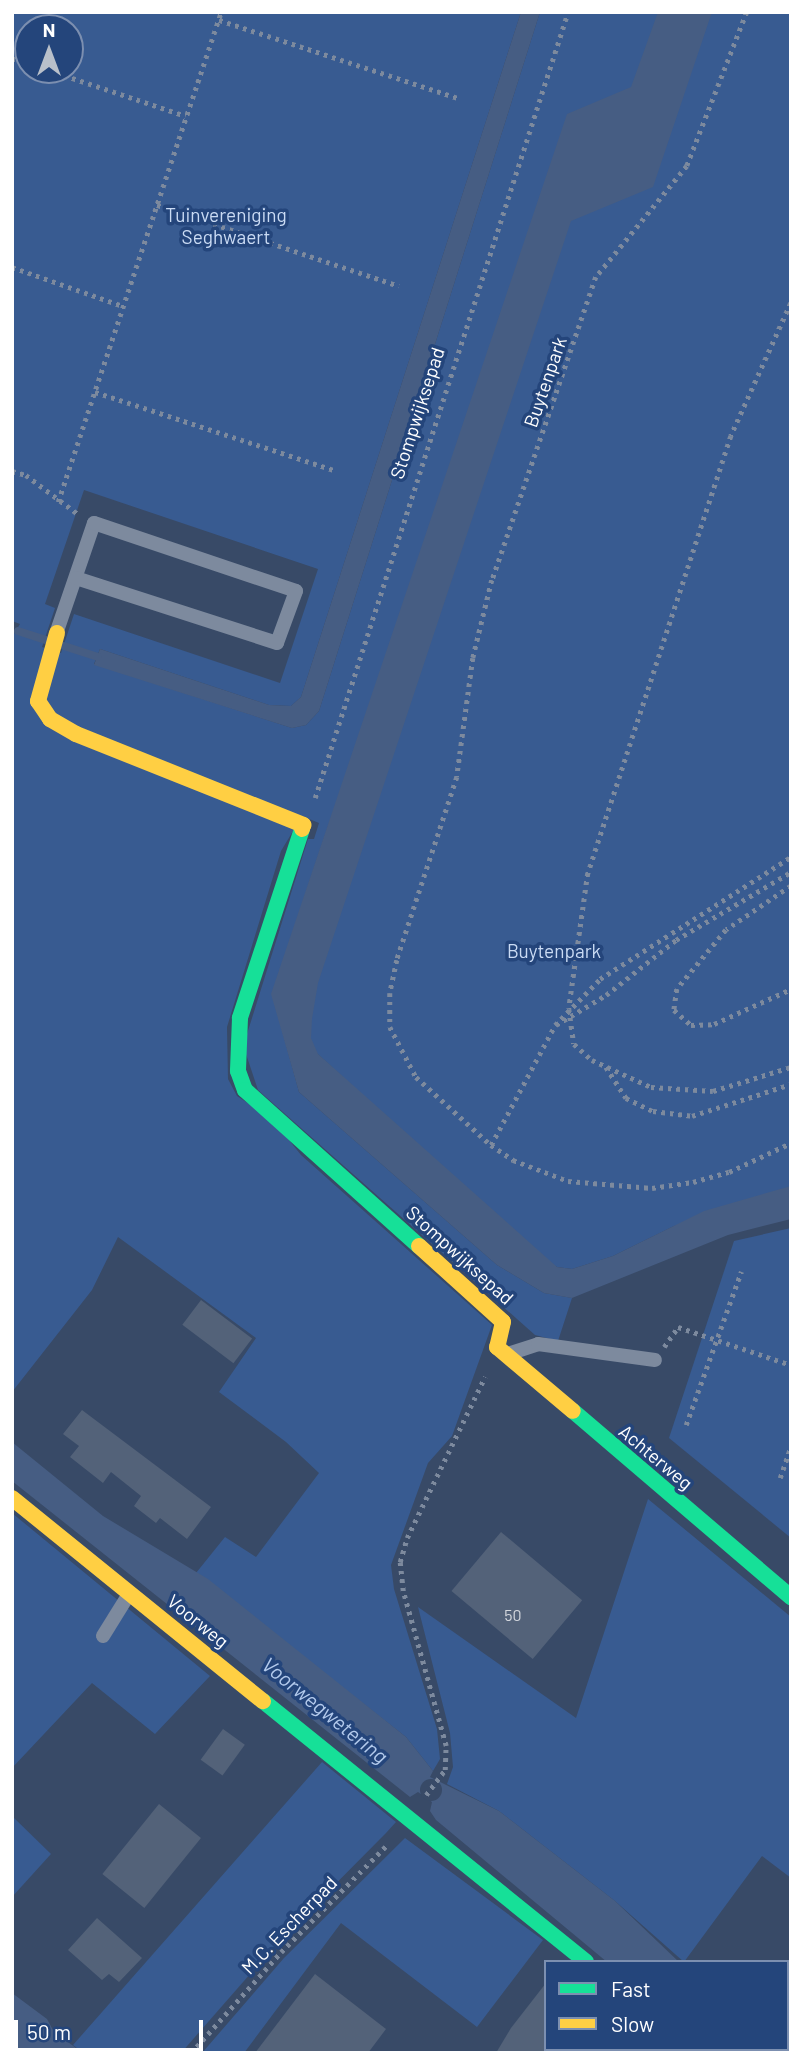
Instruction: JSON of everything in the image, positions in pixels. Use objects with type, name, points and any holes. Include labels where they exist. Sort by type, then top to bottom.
[{"type":"street","points":[[57,633],[38,701],[50,719],[76,734],[303,825]]},
{"type":"street","name":"Stompwijksepad","points":[[303,825],[240,1017],[238,1071],[245,1090],[503,1322],[502,1351]]},
{"type":"street","name":"Achterweg","points":[[502,1351],[791,1597]]},
{"type":"street","name":"Voorweg","points":[[12,1498],[584,1960]]},
{"type":"lane","points":[[57,633],[94,523],[296,591],[277,643],[76,578]]},
{"type":"lane","points":[[502,1351],[538,1344],[655,1360]]},
{"type":"lane","points":[[103,1636],[130,1593]]},
{"type":"path","points":[[58,502],[221,12]]},
{"type":"path","name":"Stompwijksepad","points":[[303,825],[568,12]]},
{"type":"path","name":"Buytenpark","points":[[747,12],[687,166],[596,277],[492,580],[473,658],[457,777],[397,960],[390,993],[390,1027],[397,1047],[416,1077],[491,1144],[513,1160],[568,1181],[652,1188],[729,1172],[791,1143]]},
{"type":"path","points":[[219,20],[458,98]]},
{"type":"path","points":[[84,82],[187,116]]},
{"type":"path","points":[[157,205],[399,286]]},
{"type":"path","points":[[12,267],[123,306]]},
{"type":"path","points":[[791,303],[731,436],[588,873],[569,1009],[573,1044],[606,1067],[651,1087],[713,1091],[791,1066]]},
{"type":"path","points":[[95,392],[336,471]]},
{"type":"path","points":[[12,471],[26,475],[58,502],[94,523]]},
{"type":"path","points":[[491,1144],[555,1026],[569,1009],[637,952],[791,857]]},
{"type":"path","points":[[555,1026],[571,1020],[676,940],[791,872]]},
{"type":"path","points":[[791,886],[726,930],[677,989],[674,1010],[691,1026],[714,1024],[791,989]]},
{"type":"path","points":[[606,1067],[626,1098],[653,1111],[692,1116],[791,1084]]},
{"type":"path","points":[[687,1425],[741,1272]]},
{"type":"path","points":[[655,1360],[678,1327],[791,1365]]},
{"type":"path","points":[[424,1799],[445,1770],[446,1746],[403,1591],[400,1562],[407,1538],[502,1351]]},
{"type":"path","points":[[780,1478],[791,1446]]},
{"type":"path","name":"M.C. Escherpad","points":[[191,2053],[281,1952],[410,1820]]},
{"type":"green space","name":"Tuinvereniging Seghwaert","points":[[12,12],[521,12],[301,697],[291,706],[269,705],[100,649],[94,664],[292,728],[306,725],[319,711],[540,12],[791,12],[791,1202],[674,1226],[613,1256],[572,1269],[557,1267],[536,1254],[284,1023],[344,833],[328,826],[272,994],[299,1092],[497,1265],[544,1293],[572,1298],[558,1341],[535,1335],[258,1090],[246,1054],[247,1034],[308,839],[314,839],[319,823],[302,816],[281,851],[227,1027],[228,1079],[237,1096],[272,1119],[301,1155],[492,1325],[452,1436],[428,1463],[391,1565],[394,1589],[437,1729],[440,1759],[433,1771],[406,1737],[196,1573],[225,1537],[256,1557],[319,1473],[286,1442],[219,1392],[256,1338],[118,1237],[92,1290],[12,1392],[12,637],[20,624],[12,621]],"holes":[[[84,490],[318,569],[280,683],[74,614],[61,653],[42,647],[55,608],[45,604]]]},
{"type":"green space","points":[[791,1228],[791,1538],[669,1438],[734,1241]]},
{"type":"green space","points":[[648,1499],[791,1617],[791,1878],[762,1856],[685,1960],[682,1960],[615,1901],[499,1811],[447,1784],[453,1767],[450,1733],[418,1607],[576,1718]]},
{"type":"green space","points":[[12,1513],[210,1676],[155,1734],[92,1683],[12,1768]]},
{"type":"green space","points":[[322,1762],[396,1822],[278,1942],[181,2053],[83,2053],[73,2045]]},
{"type":"green space","points":[[12,1816],[51,1854],[12,1897]]},
{"type":"green space","points":[[405,1838],[543,1940],[477,2027],[341,1923],[244,2053],[202,2053],[284,1958]]},
{"type":"water","points":[[521,12],[540,12],[319,711],[306,725],[292,728],[94,665],[100,649],[269,705],[291,706],[301,697]]},
{"type":"water","points":[[658,12],[712,12],[653,187],[571,221],[318,983],[312,1019],[311,1038],[318,1054],[557,1267],[572,1269],[613,1256],[704,1211],[791,1186],[791,1219],[728,1235],[572,1298],[544,1293],[497,1265],[299,1092],[271,994],[567,114],[631,87]]},
{"type":"water","name":"Voorwegwetering","points":[[12,1442],[103,1516],[208,1579],[406,1737],[433,1771],[430,1777],[499,1811],[615,1901],[677,1960],[605,1960],[436,1820],[430,1811],[432,1802],[418,1792],[410,1797],[12,1481]]},
{"type":"water","points":[[12,1993],[47,2019],[54,2032],[83,2053],[19,2053],[12,2042]]},
{"type":"pier","points":[[431,1779],[439,1782],[442,1790],[439,1798],[431,1801],[423,1798],[420,1790],[423,1782]]},
{"type":"building","points":[[201,1300],[252,1339],[233,1363],[182,1325]]},
{"type":"building","points":[[82,1410],[211,1507],[187,1539],[160,1518],[156,1523],[134,1506],[141,1496],[111,1472],[103,1483],[70,1457],[79,1446],[63,1434]]},
{"type":"building","points":[[501,1532],[582,1600],[533,1659],[452,1591]]},
{"type":"building","points":[[223,1729],[245,1745],[223,1776],[201,1760]]},
{"type":"building","points":[[159,1804],[201,1838],[144,1908],[102,1874]]},
{"type":"building","points":[[97,1918],[142,1958],[119,1982],[109,1974],[102,1980],[68,1950]]},
{"type":"building","points":[[315,1974],[386,2029],[368,2053],[255,2053]]},
{"type":"building","points":[[544,1986],[546,2053],[496,2053],[511,2028]]},
{"type":"waterway","points":[[18,631],[45,640]]},
{"type":"waterway","points":[[64,646],[97,657]]},
{"type":"traffic: fast","points":[[302,829],[240,1018],[238,1071],[245,1090],[419,1246]]},
{"type":"traffic: fast","points":[[573,1411],[791,1597]]},
{"type":"traffic: fast","points":[[263,1701],[584,1960]]},
{"type":"traffic: slow","points":[[57,633],[38,701],[50,719],[76,734],[303,825],[302,829]]},
{"type":"traffic: slow","points":[[419,1246],[503,1322],[497,1347],[573,1411]]},
{"type":"traffic: slow","points":[[12,1498],[263,1701]]}]
